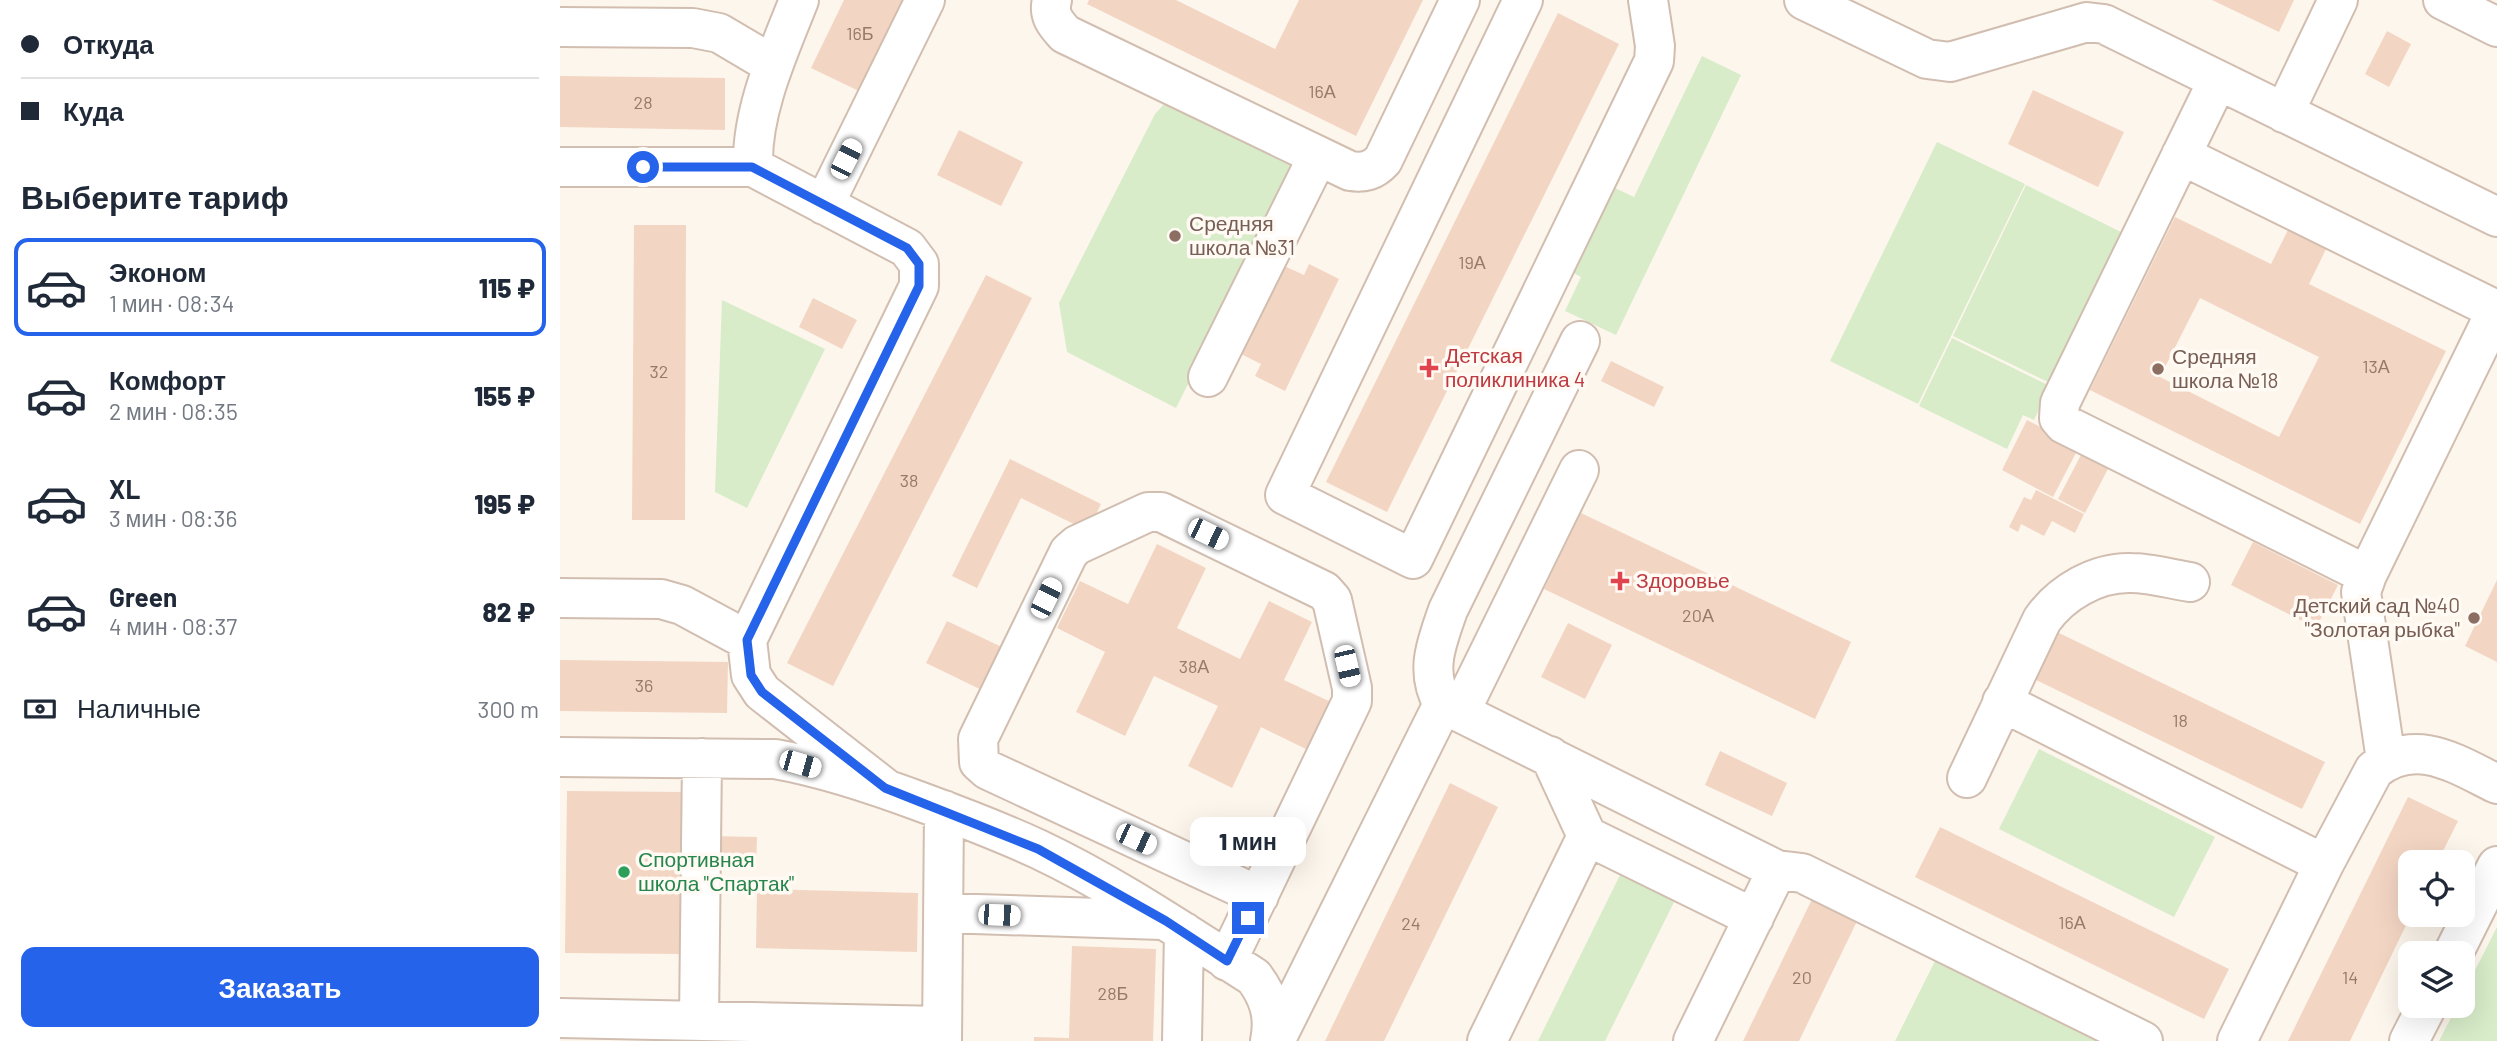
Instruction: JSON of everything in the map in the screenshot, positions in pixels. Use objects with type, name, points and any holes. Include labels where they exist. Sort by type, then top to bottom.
[{"type":"lane","points":[[752,167],[752,142],[773,65],[799,0]]},
{"type":"lane","points":[[824,205],[925,0]]},
{"type":"lane","points":[[1052,0],[1050,10],[1055,23],[1065,34],[1318,156],[1350,171],[1361,173],[1375,169],[1383,160],[1460,0]]},
{"type":"lane","points":[[1523,0],[1285,495],[1413,559],[1654,61],[1656,46],[1648,0]]},
{"type":"lane","points":[[1804,0],[1927,59],[1950,62],[2087,22],[2104,24],[2497,217]]},
{"type":"lane","points":[[2284,113],[2339,0]]},
{"type":"lane","points":[[2443,0],[2497,27]]},
{"type":"lane","points":[[560,27],[693,28],[719,33],[773,65]]},
{"type":"lane","points":[[2218,80],[2060,403],[2059,418],[2064,424],[2367,575]]},
{"type":"lane","points":[[2181,155],[2497,309],[2361,592],[2386,760]]},
{"type":"lane","points":[[1208,377],[1318,156]]},
{"type":"lane","points":[[560,166],[752,167],[907,248],[919,264],[919,286],[747,640],[751,675],[762,692],[885,788]]},
{"type":"lane","points":[[1580,341],[1458,585],[1434,652],[1434,690],[1451,708],[1777,870],[1802,873],[2143,1041]]},
{"type":"lane","points":[[1272,1041],[1579,470]]},
{"type":"lane","points":[[1241,969],[1259,896],[1352,701],[1352,688],[1332,600],[1324,591],[1161,512],[1148,512],[1077,545],[1069,552],[978,739],[979,762],[988,770],[1259,896]]},
{"type":"lane","points":[[1967,778],[2042,620],[2052,606],[2073,590],[2108,575],[2130,572],[2190,582]]},
{"type":"lane","points":[[560,598],[661,600],[682,605],[747,640]]},
{"type":"lane","points":[[2002,702],[2324,864]]},
{"type":"lane","points":[[2236,1041],[2374,770],[2386,760],[2400,754],[2424,754],[2447,760],[2497,784]]},
{"type":"lane","points":[[1550,756],[1587,836],[1754,918]]},
{"type":"lane","points":[[560,757],[775,759],[885,788],[944,810],[1038,849],[1175,927],[1241,969],[1264,990],[1272,1016],[1272,1041]]},
{"type":"lane","points":[[692,1028],[702,758]]},
{"type":"lane","points":[[573,1026],[942,1034],[944,810]]},
{"type":"lane","points":[[1487,1041],[1587,836]]},
{"type":"lane","points":[[2460,941],[2497,866]]},
{"type":"lane","points":[[1693,1041],[1777,870]]},
{"type":"lane","points":[[944,913],[1175,927]]},
{"type":"lane","points":[[1175,927],[1182,1041]]},
{"type":"lane","points":[[1241,969],[1275,982],[1290,979],[1305,969],[1318,954]]},
{"type":"lane","points":[[2409,1041],[2421,1018]]},
{"type":"green space","points":[[1702,56],[1741,75],[1616,335],[1565,311],[1581,277],[1570,271],[1611,186],[1634,197]]},
{"type":"green space","points":[[1176,102],[1291,164],[1291,179],[1176,408],[1067,352],[1059,303],[1155,114],[1164,104]]},
{"type":"green space","points":[[1937,142],[2025,184],[1918,404],[1830,361]]},
{"type":"green space","points":[[2026,185],[2125,234],[2052,384],[1953,336]]},
{"type":"green space","points":[[722,300],[825,349],[747,508],[715,492]]},
{"type":"green space","points":[[1952,338],[2050,386],[2034,420],[2023,415],[2007,449],[1919,406]]},
{"type":"green space","points":[[2039,749],[2215,837],[2174,917],[1999,829]]},
{"type":"green space","points":[[1622,871],[1676,898],[1605,1041],[1538,1041]]},
{"type":"green space","points":[[2497,927],[2497,1041],[2439,1041],[2451,1018],[2475,1018],[2475,970]]},
{"type":"green space","points":[[1938,955],[2112,1041],[1895,1041]]},
{"type":"building","points":[[844,0],[908,0],[863,93],[811,68]]},
{"type":"building","points":[[1089,0],[1176,0],[1275,49],[1299,0],[1423,0],[1356,136],[1087,4]]},
{"type":"building","points":[[2212,0],[2294,0],[2279,32]]},
{"type":"building","points":[[1558,13],[1619,44],[1387,512],[1326,482]]},
{"type":"building","points":[[2387,31],[2411,44],[2389,87],[2365,74]]},
{"type":"building","points":[[560,76],[725,78],[725,130],[560,127]]},
{"type":"building","points":[[2033,90],[2124,132],[2098,187],[2008,144]]},
{"type":"building","points":[[959,130],[1023,162],[1001,206],[937,175]]},
{"type":"building","points":[[2175,217],[2271,264],[2291,224],[2329,243],[2309,284],[2446,351],[2360,524],[2090,390]],"holes":[[[2200,298],[2319,357],[2279,437],[2160,377]]]},
{"type":"building","points":[[634,225],[686,225],[685,520],[632,520]]},
{"type":"building","points":[[1309,264],[1339,279],[1285,391],[1255,376],[1261,364],[1239,353],[1282,265],[1304,275]]},
{"type":"building","points":[[986,275],[1032,298],[833,686],[787,663]]},
{"type":"building","points":[[813,298],[857,320],[842,349],[799,327]]},
{"type":"building","points":[[1611,361],[1664,387],[1654,407],[1601,381]]},
{"type":"building","points":[[2027,420],[2079,447],[2053,497],[2002,470]]},
{"type":"building","points":[[2082,453],[2109,467],[2085,513],[2058,499]]},
{"type":"building","points":[[1010,459],[1101,504],[1088,531],[1021,498],[977,588],[952,576]]},
{"type":"building","points":[[2036,490],[2084,514],[2075,533],[2052,521],[2044,536],[2021,524],[2018,532],[2009,527],[2024,497],[2031,500]]},
{"type":"building","points":[[1581,513],[1851,642],[1815,719],[1544,589]]},
{"type":"building","points":[[2253,542],[2338,585],[2316,628],[2231,585]]},
{"type":"building","points":[[1157,544],[1206,568],[1177,628],[1240,659],[1269,601],[1312,622],[1284,680],[1333,703],[1310,751],[1261,727],[1232,788],[1188,766],[1218,706],[1154,676],[1125,736],[1076,712],[1105,652],[1057,628],[1080,581],[1128,604]]},
{"type":"building","points":[[2497,580],[2497,662],[2465,646]]},
{"type":"building","points":[[947,621],[1008,650],[988,693],[926,663]]},
{"type":"building","points":[[1568,623],[1612,645],[1585,699],[1541,677]]},
{"type":"building","points":[[2057,632],[2325,762],[2302,809],[2034,679]]},
{"type":"building","points":[[560,660],[728,662],[727,713],[560,711]]},
{"type":"building","points":[[1720,751],[1787,783],[1772,816],[1705,785]]},
{"type":"building","points":[[1450,783],[1498,807],[1384,1041],[1325,1041]]},
{"type":"building","name":"Спортивная школа \"Спартак\"","points":[[567,791],[683,792],[681,954],[565,953]]},
{"type":"building","points":[[2408,797],[2458,821],[2444,850],[2398,850],[2398,927],[2405,927],[2350,1041],[2288,1041]]},
{"type":"building","points":[[1940,827],[2229,969],[2204,1019],[1915,877]]},
{"type":"building","points":[[710,836],[757,837],[756,867],[709,866]]},
{"type":"building","points":[[757,889],[918,893],[917,952],[756,948]]},
{"type":"building","points":[[1815,893],[1860,915],[1799,1041],[1743,1041]]},
{"type":"building","points":[[1072,946],[1156,949],[1153,1041],[1034,1041],[1034,1037],[1069,1038]]},
{"type":"place","name":"Средняя школа №31","points":[[1175,236]]},
{"type":"place","name":"Детская поликлиника 4","points":[[1429,368]]},
{"type":"place","name":"Средняя школа №18","points":[[2158,369]]},
{"type":"place","name":"Здоровье","points":[[1620,581]]},
{"type":"place","name":"Детский сад №40 \"Золотая рыбка\"","points":[[2474,618]]},
{"type":"place","name":"Спортивная школа \"Спартак\"","points":[[624,872]]},
{"type":"route","points":[[643,167],[752,167],[907,248],[919,264],[919,286],[747,640],[751,675],[762,692],[885,788],[1038,849],[1166,921],[1227,961],[1248,918]]}]
